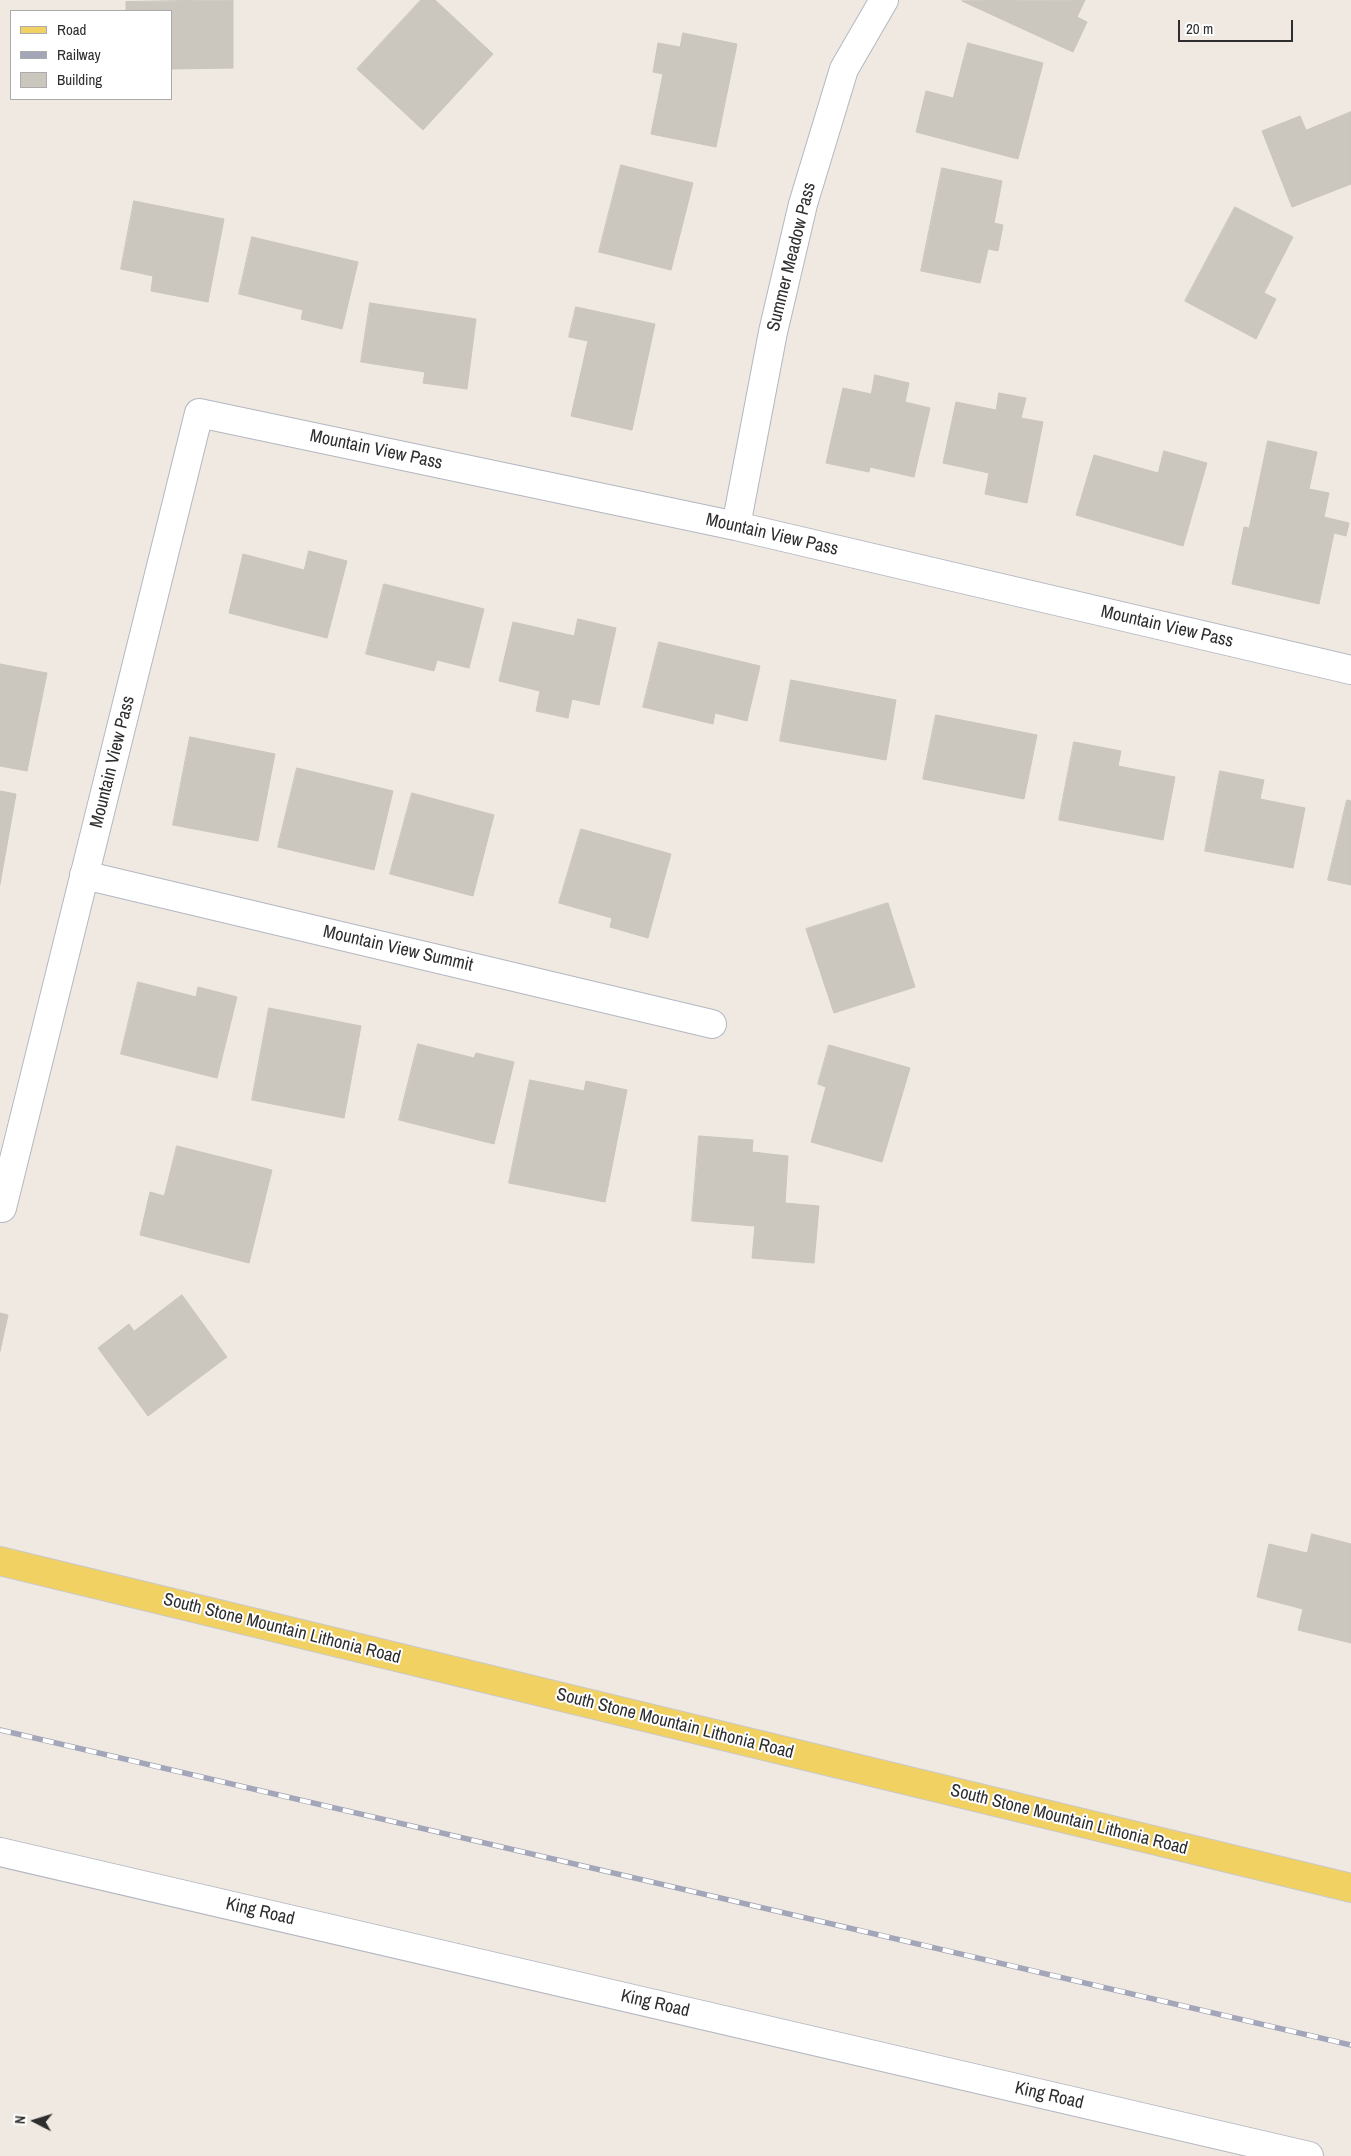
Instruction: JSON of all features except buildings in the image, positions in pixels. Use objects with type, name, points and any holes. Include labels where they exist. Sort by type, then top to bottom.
[{"type":"main road","name":"South Stone Mountain Lithonia Road","points":[[0,1561],[1351,1888]]},
{"type":"street","name":"Summer Meadow Pass","points":[[736,526],[773,332],[803,204],[844,69],[884,0]]},
{"type":"street","name":"Mountain View Pass","points":[[2,1208],[199,413],[736,526],[1351,670]]},
{"type":"street","name":"Mountain View Summit","points":[[84,875],[712,1024]]},
{"type":"street","name":"King Road","points":[[0,1852],[1309,2156]]},
{"type":"railway","points":[[0,1730],[1351,2045]]}]
